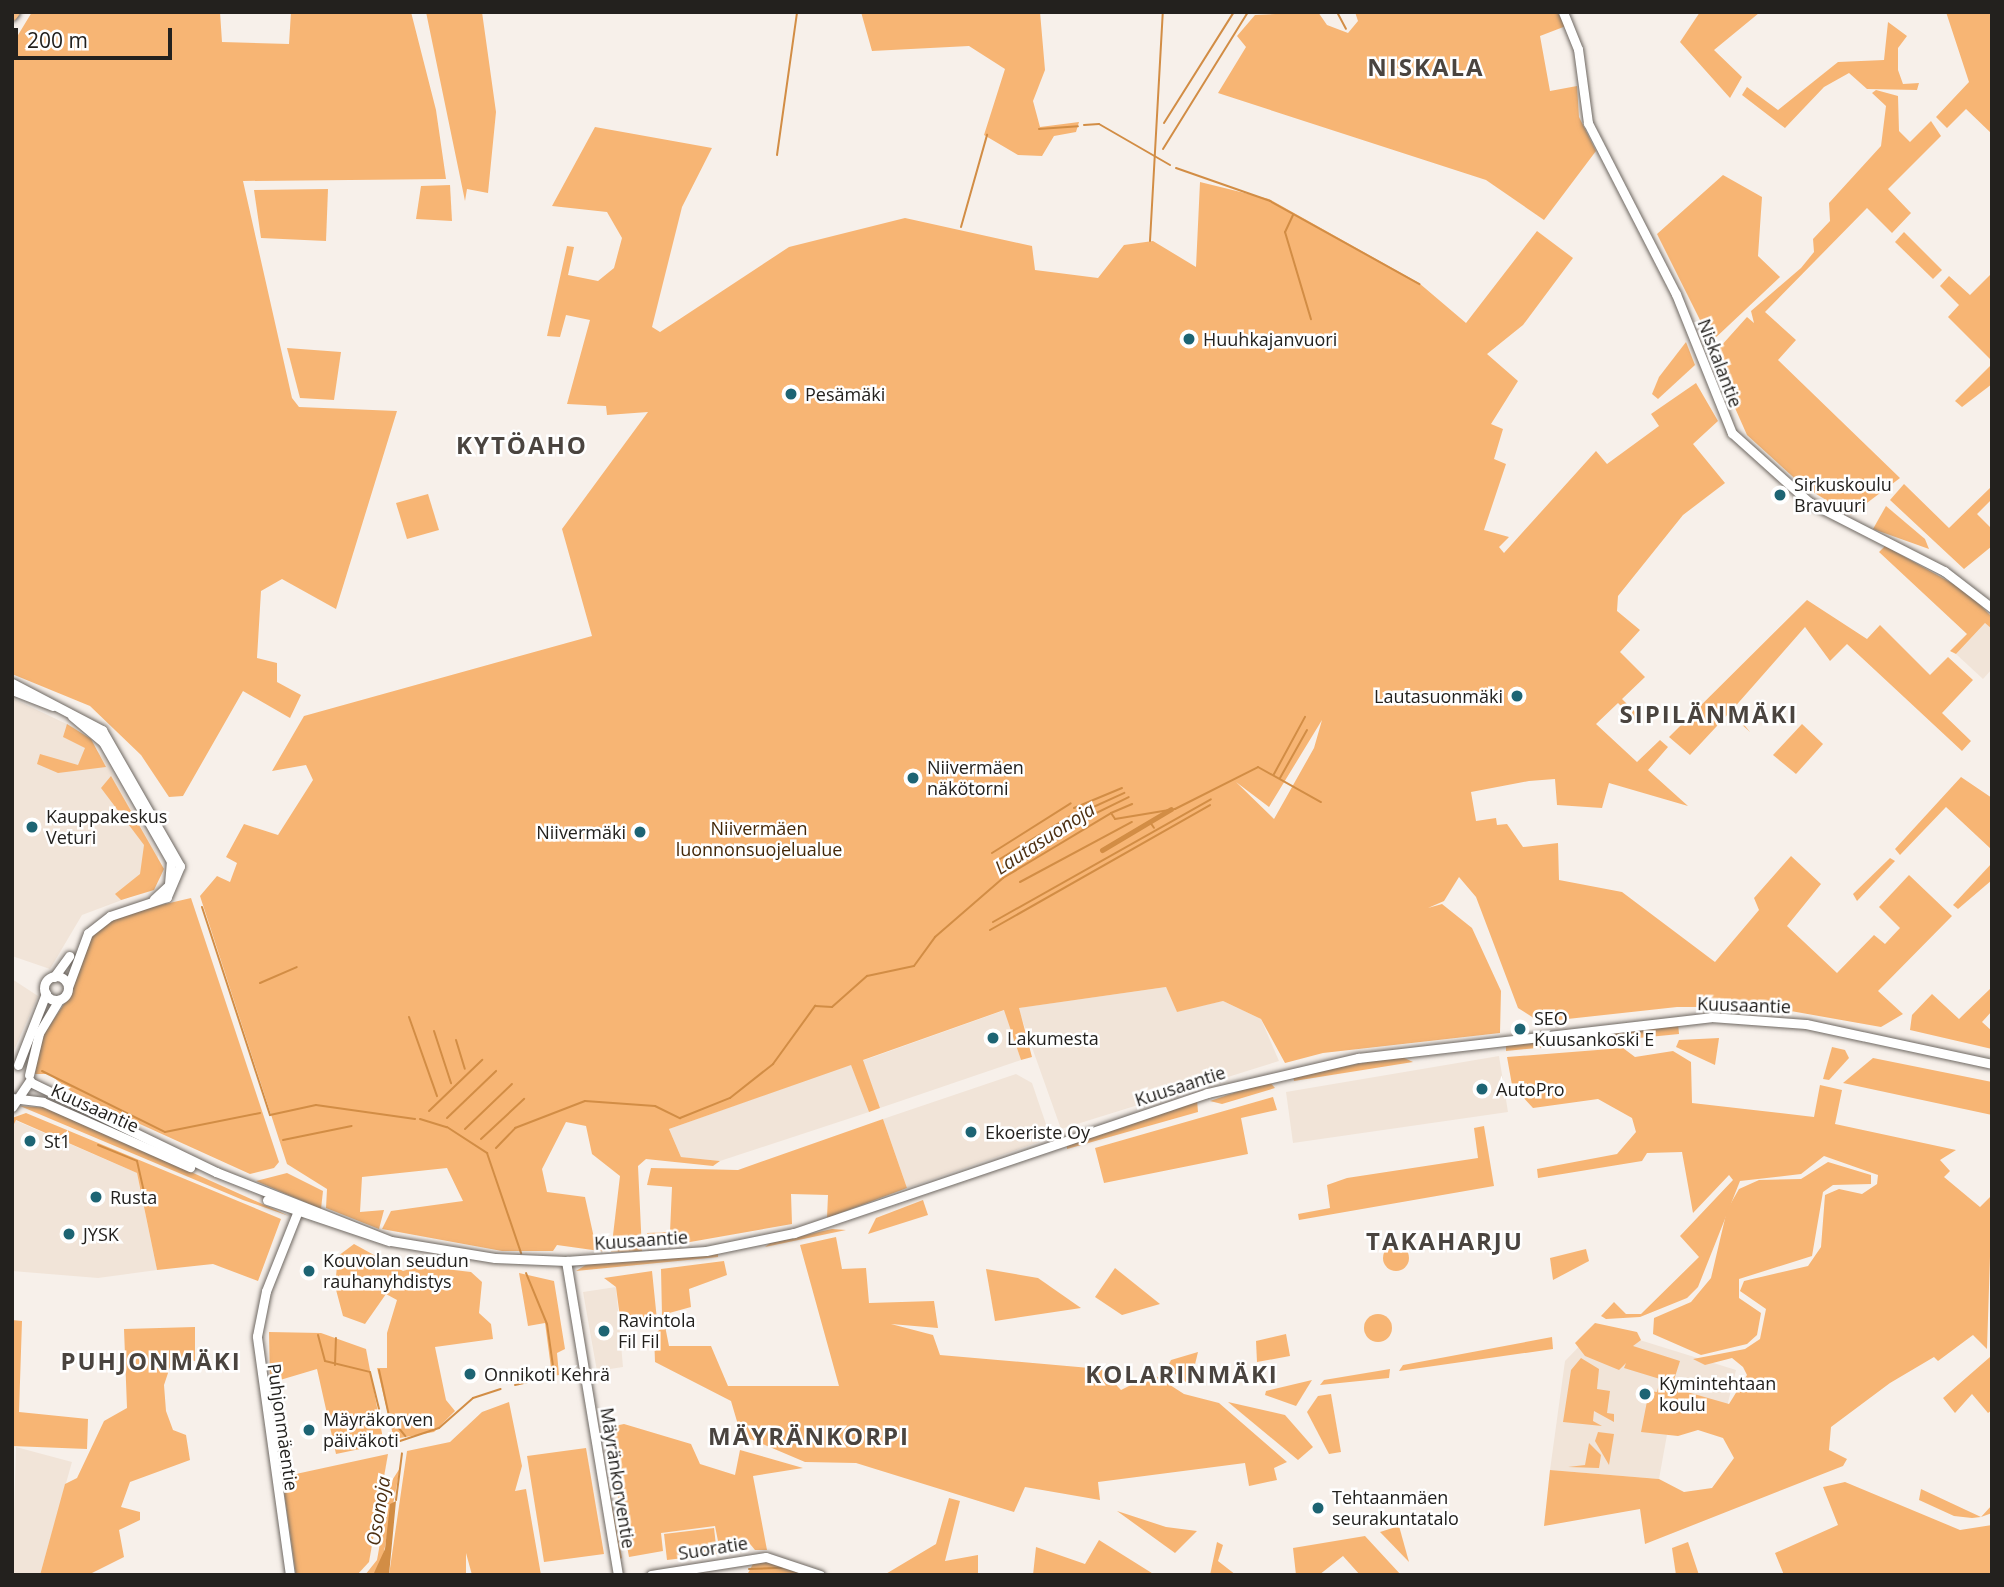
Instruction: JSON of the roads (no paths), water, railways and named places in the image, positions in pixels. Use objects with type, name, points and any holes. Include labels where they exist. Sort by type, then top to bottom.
[{"type":"street","name":"Niskalantie","points":[[1563,12],[1578,49],[1588,123],[1676,294],[1732,433],[1809,502],[1944,570],[1992,608]]},
{"type":"street","points":[[12,683],[86,717],[109,738],[178,859],[175,881],[163,900],[95,926],[75,956],[68,987],[39,1033],[30,1079],[12,1107]]},
{"type":"street","points":[[12,690],[76,718],[103,742],[171,861],[175,881]]},
{"type":"street","points":[[14,1064],[30,1040],[54,977],[91,922],[156,898],[175,881]]},
{"type":"street","points":[[54,977],[68,987]]},
{"type":"street","points":[[46,993],[59,1000]]},
{"type":"street","name":"Kuusaantie","points":[[16,1098],[299,1209],[391,1241],[495,1258],[566,1261],[684,1253],[794,1233],[1207,1093],[1358,1058],[1711,1017],[1806,1024],[1992,1065]]},
{"type":"street","name":"Kuusaantie","points":[[14,1064],[30,1079],[299,1209]]},
{"type":"street","name":"Puhjonmäentie","points":[[290,1575],[257,1336],[266,1291],[299,1209]]},
{"type":"street","name":"Mäyränkorventie","points":[[566,1261],[618,1575]]},
{"type":"street","name":"Suoratie","points":[[650,1575],[766,1557],[820,1575]]},
{"type":"waterway","points":[[777,155],[797,12]]},
{"type":"waterway","points":[[1150,241],[1163,12]]},
{"type":"waterway","points":[[1164,123],[1234,12]]},
{"type":"waterway","points":[[1163,149],[1248,12]]},
{"type":"waterway","points":[[1337,12],[1346,29]]},
{"type":"waterway","points":[[1084,125],[1099,124],[1170,165]]},
{"type":"waterway","points":[[1039,129],[1078,126]]},
{"type":"waterway","points":[[961,227],[987,135]]},
{"type":"waterway","points":[[1176,168],[1270,201],[1419,284]]},
{"type":"waterway","points":[[1293,215],[1285,232],[1311,319]]},
{"type":"waterway","points":[[1274,774],[1305,717]]},
{"type":"waterway","points":[[1280,778],[1307,730]]},
{"type":"waterway","name":"Lautasuonoja","points":[[496,1148],[515,1128],[585,1101],[655,1106],[680,1118],[730,1098],[773,1064],[815,1006],[832,1007],[867,976],[914,966],[935,937],[1003,878],[1111,813],[1115,819],[1175,809],[1258,767],[1321,802]]},
{"type":"waterway","points":[[1074,808],[1122,788]]},
{"type":"waterway","points":[[1078,814],[1124,793]]},
{"type":"waterway","points":[[1082,820],[1129,797]]},
{"type":"waterway","points":[[993,922],[1211,799]]},
{"type":"waterway","points":[[992,853],[1071,803]]},
{"type":"waterway","points":[[1111,813],[1132,804]]},
{"type":"waterway","points":[[990,930],[1210,805]]},
{"type":"waterway","points":[[1102,850],[1171,809]]},
{"type":"waterway","points":[[1000,859],[1077,812]]},
{"type":"waterway","points":[[999,869],[1084,822]]},
{"type":"waterway","points":[[1020,882],[1132,822]]},
{"type":"waterway","points":[[1150,822],[1154,828]]},
{"type":"waterway","points":[[202,907],[270,1115],[316,1105],[415,1119]]},
{"type":"waterway","points":[[260,983],[297,967]]},
{"type":"waterway","points":[[409,1017],[437,1096]]},
{"type":"waterway","points":[[434,1031],[451,1083]]},
{"type":"waterway","points":[[456,1040],[465,1069]]},
{"type":"waterway","points":[[429,1111],[482,1060]]},
{"type":"waterway","points":[[42,1071],[165,1132],[260,1113]]},
{"type":"waterway","points":[[447,1118],[496,1071]]},
{"type":"waterway","points":[[465,1129],[512,1084]]},
{"type":"waterway","points":[[481,1139],[524,1099]]},
{"type":"waterway","points":[[420,1119],[447,1127],[487,1153],[521,1253]]},
{"type":"waterway","points":[[283,1140],[352,1126]]},
{"type":"waterway","points":[[98,1145],[137,1161],[147,1205]]},
{"type":"waterway","name":"Osonoja","points":[[515,1385],[546,1378],[553,1366],[547,1324],[526,1273]]},
{"type":"waterway","points":[[318,1335],[325,1361],[370,1372],[381,1417]]},
{"type":"waterway","points":[[335,1365],[336,1338]]},
{"type":"waterway","points":[[379,1370],[389,1416],[405,1436]]},
{"type":"waterway","name":"Osonoja","points":[[400,1441],[439,1428],[473,1398],[501,1389]]},
{"type":"waterway","name":"Osonoja","points":[[396,1500],[402,1453]]},
{"type":"waterway","points":[[749,1569],[782,1568]]},
{"type":"place","name":"Huuhkajanvuori","points":[[1189,339]]},
{"type":"place","name":"Pesämäki","points":[[791,394]]},
{"type":"place","name":"Sirkuskoulu Bravuuri","points":[[1780,495]]},
{"type":"place","name":"Lautasuonmäki","points":[[1517,696]]},
{"type":"place","name":"Niivermäen näkötorni","points":[[913,778]]},
{"type":"place","name":"Kauppakeskus Veturi","points":[[32,827]]},
{"type":"place","name":"Niivermäki","points":[[640,832]]},
{"type":"place","name":"SEO Kuusankoski E","points":[[1520,1029]]},
{"type":"place","name":"Lakumesta","points":[[993,1038]]},
{"type":"place","name":"AutoPro","points":[[1482,1089]]},
{"type":"place","name":"Ekoeriste Oy","points":[[971,1132]]},
{"type":"place","name":"St1","points":[[30,1141]]},
{"type":"place","name":"Rusta","points":[[96,1197]]},
{"type":"place","name":"JYSK","points":[[69,1234]]},
{"type":"place","name":"Kouvolan seudun rauhanyhdistys","points":[[309,1271]]},
{"type":"place","name":"Ravintola Fil Fil","points":[[604,1331]]},
{"type":"place","name":"Onnikoti Kehrä","points":[[470,1374]]},
{"type":"place","name":"Kymintehtaan koulu","points":[[1645,1394]]},
{"type":"place","name":"Mäyräkorven päiväkoti","points":[[309,1430]]},
{"type":"place","name":"Tehtaanmäen seurakuntatalo","points":[[1318,1508]]},
{"type":"district","name":"NISKALA","points":[[1426,67]]},
{"type":"district","name":"KYTÖAHO","points":[[522,445]]},
{"type":"district","name":"SIPILÄNMÄKI","points":[[1709,714]]},
{"type":"district","name":"TAKAHARJU","points":[[1445,1241]]},
{"type":"district","name":"PUHJONMÄKI","points":[[151,1361]]},
{"type":"district","name":"KOLARINMÄKI","points":[[1182,1374]]},
{"type":"district","name":"MÄYRÄNKORPI","points":[[809,1436]]},
{"type":"park label","name":"Niivermäen luonnonsuojelualue","points":[[759,839]]}]
